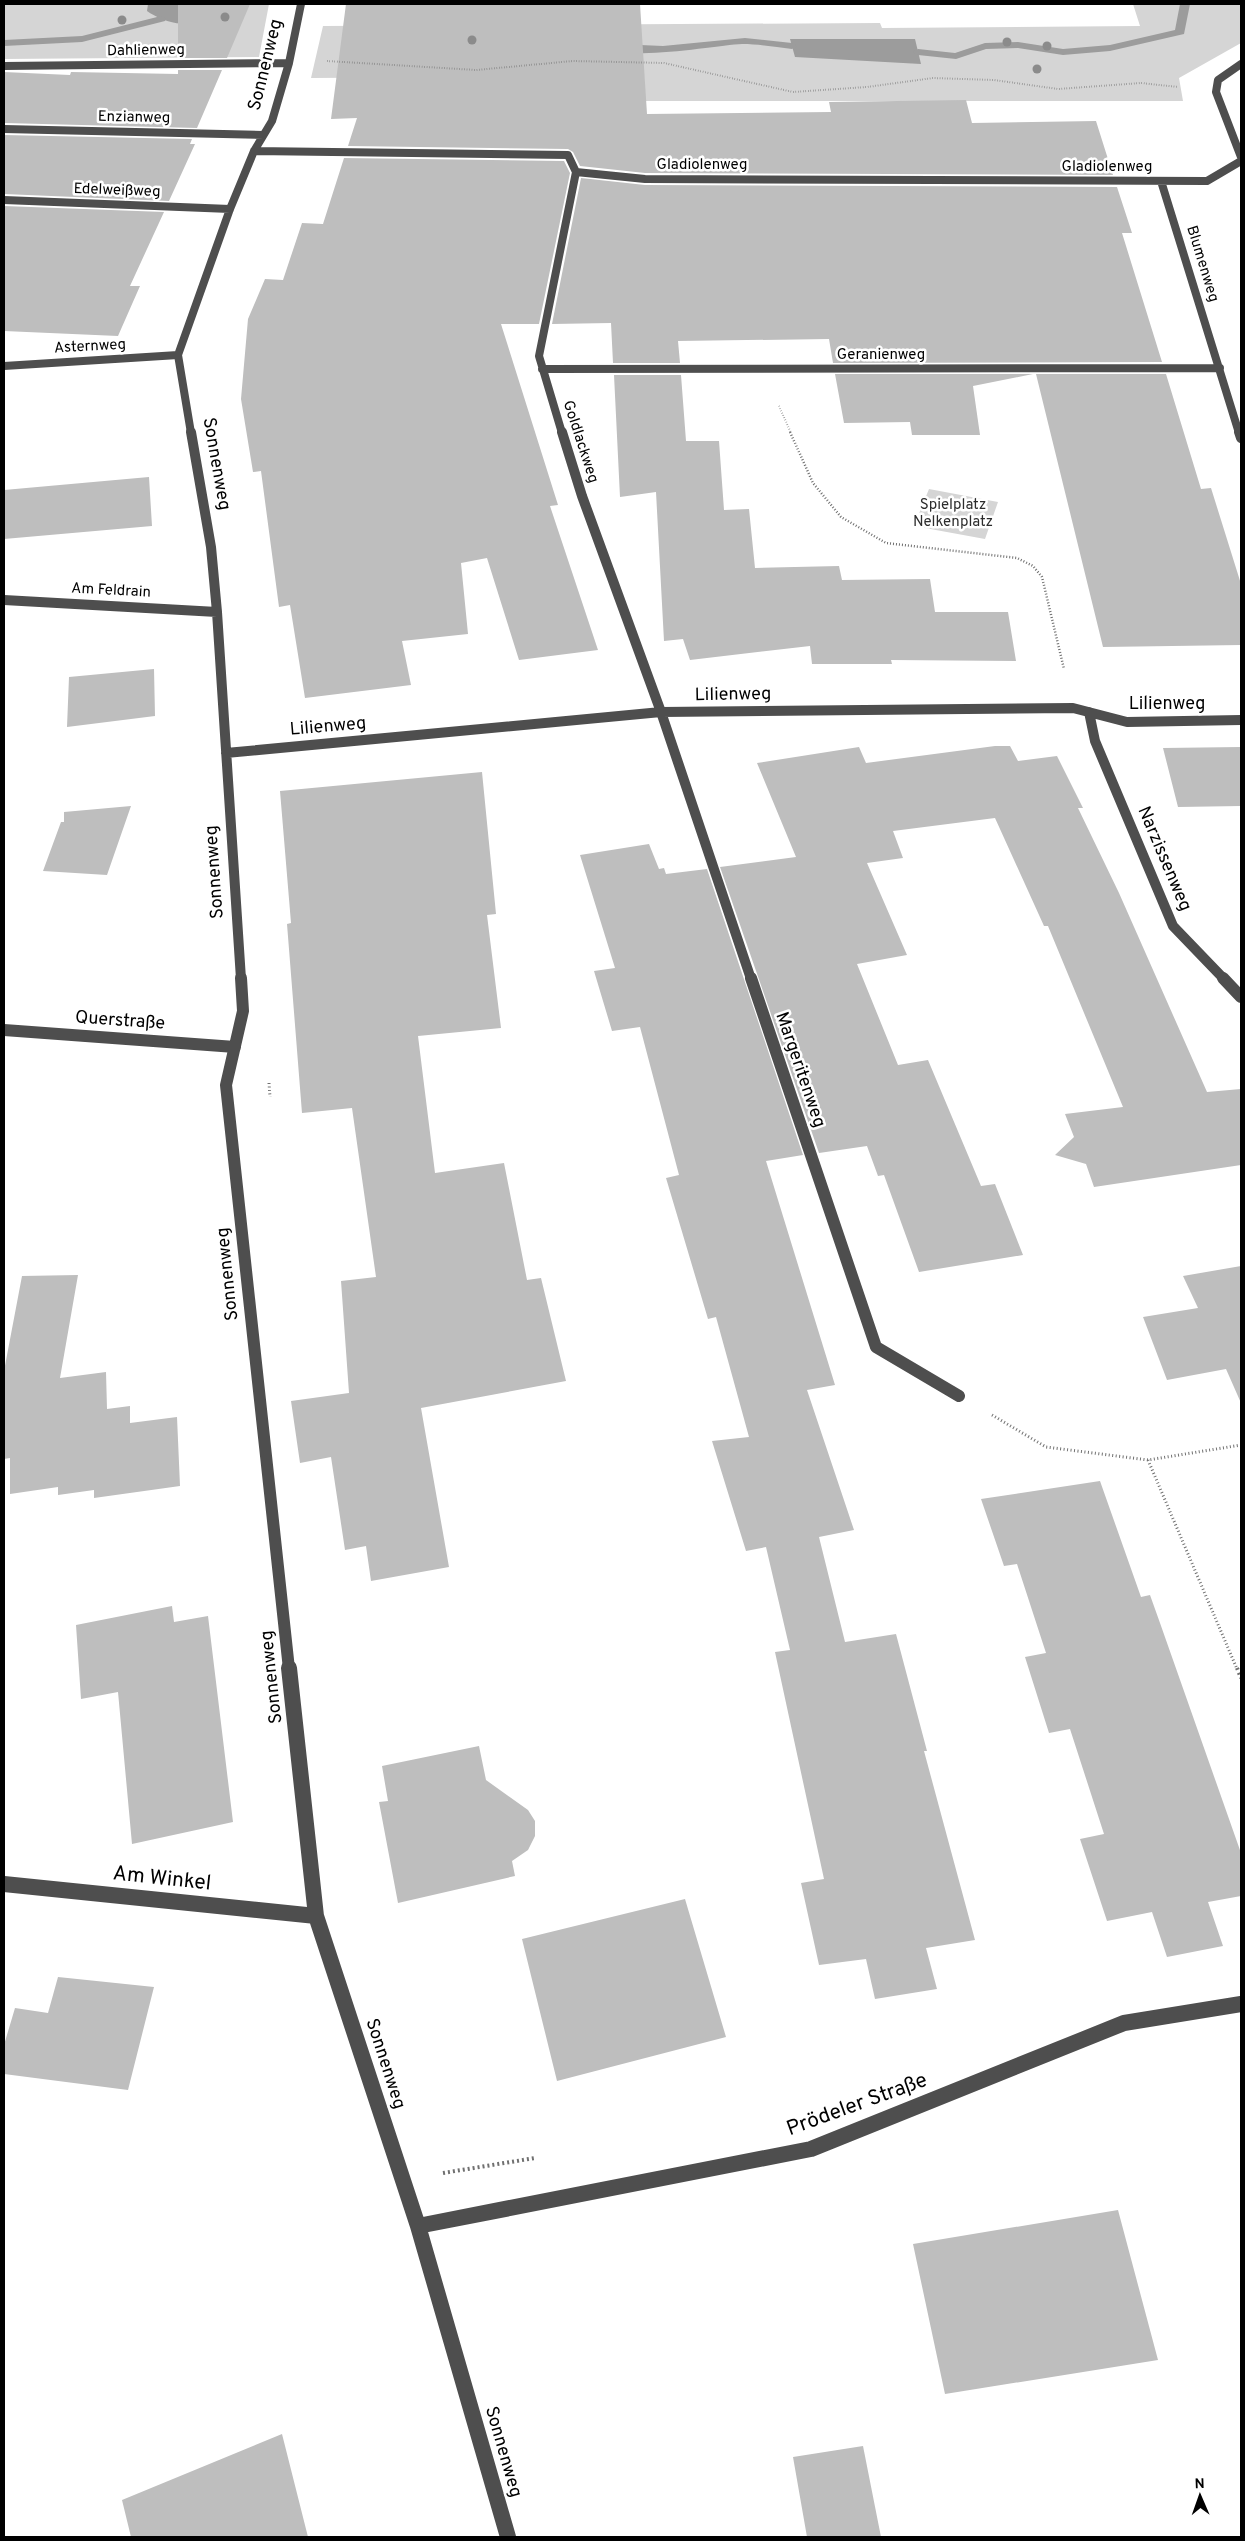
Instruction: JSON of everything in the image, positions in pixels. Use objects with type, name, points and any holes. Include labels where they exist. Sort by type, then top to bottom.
[{"type":"street","name":"Sonnenweg","points":[[301,4],[290,64],[272,121],[254,151],[230,209],[178,355],[211,547],[217,612],[243,1011],[226,1085],[316,1916],[418,2226],[508,2537]]},
{"type":"street","name":"Dahlienweg","points":[[4,66],[290,64]]},
{"type":"street","points":[[1161,181],[1207,181],[1241,159],[1216,92],[1218,80],[1241,64]]},
{"type":"street","name":"Enzianweg","points":[[4,129],[263,135]]},
{"type":"street","points":[[254,151],[568,155],[576,172]]},
{"type":"street","name":"Gladiolenweg","points":[[576,172],[645,179],[1161,181]]},
{"type":"street","name":"Goldlackweg","points":[[576,172],[539,356],[582,496],[661,712]]},
{"type":"street","name":"Blumenweg","points":[[1161,181],[1241,438]]},
{"type":"street","name":"Edelweißweg","points":[[4,200],[230,209]]},
{"type":"street","name":"Asternweg","points":[[4,366],[178,355]]},
{"type":"street","name":"Geranienweg","points":[[542,369],[1220,368]]},
{"type":"street","name":"Am Feldrain","points":[[4,600],[217,612]]},
{"type":"street","name":"Lilienweg","points":[[226,753],[661,712],[1073,708],[1127,722],[1241,720]]},
{"type":"street","name":"Margeritenweg","points":[[661,712],[876,1347],[960,1396]]},
{"type":"street","name":"Narzissenweg","points":[[1089,712],[1096,741],[1173,926],[1241,997]]},
{"type":"street","name":"Querstraße","points":[[4,1030],[235,1047]]},
{"type":"street","name":"Am Winkel","points":[[4,1884],[316,1916]]},
{"type":"street","name":"Prödeler Straße","points":[[418,2226],[811,2149],[1124,2023],[1241,2004]]},
{"type":"path","points":[[290,64],[337,60],[476,70],[573,61],[664,63],[793,92],[867,87],[933,78],[994,80],[1058,89],[1141,84],[1184,87]]},
{"type":"path","points":[[763,369],[813,484],[842,517],[886,543],[1017,558],[1033,566],[1042,577],[1073,708]]},
{"type":"path","points":[[960,1396],[1046,1447],[1148,1460],[1241,1446]]},
{"type":"path","points":[[1148,1460],[1241,1678]]},
{"type":"path","points":[[403,2179],[541,2157]]},
{"type":"green space","points":[[4,4],[269,4],[259,57],[4,59]]},
{"type":"green space","points":[[1133,4],[1241,4],[1241,43],[1179,78],[1183,101],[645,101],[644,76],[311,78],[323,26],[880,23],[882,28],[1140,26]]},
{"type":"green space","name":"Spielplatz Nelkenplatz","points":[[929,489],[998,502],[985,539],[914,526]]},
{"type":"shaded area","points":[[148,4],[194,4],[206,9],[190,22],[179,23],[167,21],[151,14],[147,11]]},
{"type":"shaded area","points":[[790,39],[915,39],[921,64],[795,57]]},
{"type":"building","points":[[178,4],[250,4],[227,58],[178,58]]},
{"type":"building","points":[[346,4],[640,4],[647,114],[831,112],[829,102],[966,100],[972,123],[1096,121],[1113,175],[645,173],[580,166],[573,152],[568,149],[348,146],[357,118],[331,119]]},
{"type":"building","points":[[178,70],[222,70],[197,128],[4,123],[4,72],[70,75],[71,72],[178,74]]},
{"type":"building","points":[[4,135],[192,139],[190,144],[195,144],[169,201],[4,194]]},
{"type":"building","points":[[344,158],[564,161],[570,173],[539,324],[501,324],[558,505],[550,506],[598,650],[519,660],[487,558],[461,563],[468,634],[402,641],[411,685],[305,698],[290,605],[279,607],[261,471],[253,472],[241,399],[248,319],[265,279],[283,280],[302,223],[323,224]]},
{"type":"building","points":[[581,178],[645,185],[1117,187],[1132,233],[1122,233],[1162,362],[833,363],[829,339],[678,341],[680,363],[613,363],[611,323],[552,324]]},
{"type":"building","points":[[4,206],[164,212],[130,286],[140,286],[118,336],[4,331]]},
{"type":"building","points":[[835,374],[1033,374],[973,386],[980,435],[912,435],[910,422],[844,423]]},
{"type":"building","points":[[1036,374],[1166,374],[1201,489],[1211,488],[1241,584],[1241,645],[1103,647]]},
{"type":"building","points":[[614,375],[681,375],[686,441],[719,441],[724,510],[749,509],[755,568],[839,566],[842,580],[930,579],[935,612],[1008,612],[1016,661],[891,660],[892,664],[812,664],[810,646],[690,660],[683,639],[664,641],[656,492],[620,497]]},
{"type":"building","points":[[149,477],[152,526],[4,539],[4,490]]},
{"type":"building","points":[[154,669],[155,716],[67,727],[69,677]]},
{"type":"building","points":[[995,746],[1010,746],[1018,761],[1057,756],[1083,808],[1078,808],[1119,893],[1207,1092],[1241,1089],[1241,1165],[1094,1187],[1086,1164],[1055,1155],[1074,1137],[1065,1114],[1123,1107],[1048,926],[1044,926],[995,818],[893,831],[903,858],[867,863],[907,955],[857,964],[898,1065],[928,1060],[981,1186],[995,1184],[1023,1255],[919,1272],[884,1175],[878,1176],[867,1146],[819,1153],[720,867],[796,857],[757,763],[859,747],[866,763]]},
{"type":"building","points":[[1241,747],[1241,806],[1178,807],[1163,748]]},
{"type":"building","points":[[482,772],[496,914],[487,915],[501,1028],[418,1036],[435,1173],[504,1163],[527,1280],[541,1278],[566,1381],[421,1408],[449,1567],[371,1581],[366,1546],[345,1550],[331,1457],[300,1463],[291,1401],[349,1393],[341,1281],[376,1277],[352,1108],[302,1113],[287,924],[291,923],[280,791]]},
{"type":"building","points":[[131,806],[107,875],[43,871],[61,822],[64,822],[64,812]]},
{"type":"building","points":[[649,844],[659,869],[664,868],[666,874],[707,869],[803,1155],[766,1161],[835,1385],[807,1390],[854,1530],[819,1537],[845,1642],[896,1634],[927,1751],[924,1751],[975,1940],[926,1948],[937,1989],[875,1999],[866,1959],[819,1965],[801,1883],[824,1879],[775,1652],[790,1650],[766,1547],[746,1551],[712,1441],[749,1437],[716,1317],[708,1319],[666,1178],[679,1175],[640,1027],[612,1031],[594,971],[615,968],[580,855]]},
{"type":"building","points":[[1241,1266],[1241,1403],[1226,1369],[1167,1380],[1143,1317],[1198,1308],[1183,1276]]},
{"type":"building","points":[[78,1275],[60,1378],[106,1372],[107,1409],[130,1406],[130,1423],[177,1417],[180,1486],[94,1498],[94,1490],[58,1495],[58,1487],[10,1494],[10,1458],[4,1459],[4,1371],[22,1276]]},
{"type":"building","points":[[1100,1481],[1141,1597],[1150,1595],[1241,1853],[1241,1896],[1208,1902],[1223,1946],[1167,1957],[1152,1912],[1107,1921],[1080,1839],[1104,1834],[1070,1729],[1049,1733],[1025,1657],[1046,1653],[1017,1564],[1004,1566],[981,1499]]},
{"type":"building","points":[[172,1606],[174,1622],[208,1616],[233,1822],[132,1844],[118,1692],[81,1699],[76,1625]]},
{"type":"building","points":[[479,1746],[486,1780],[528,1810],[535,1821],[535,1836],[528,1850],[512,1861],[515,1876],[398,1903],[379,1802],[388,1801],[382,1766]]},
{"type":"building","points":[[685,1899],[726,2037],[557,2081],[522,1939]]},
{"type":"building","points":[[58,1977],[154,1987],[128,2090],[4,2074],[4,2045],[15,2008],[48,2013]]},
{"type":"building","points":[[1118,2210],[1158,2360],[945,2394],[913,2244]]},
{"type":"building","points":[[282,2434],[308,2537],[131,2537],[122,2500]]},
{"type":"building","points":[[863,2446],[881,2537],[807,2537],[793,2457]]},
{"type":"waterway","points":[[918,52],[956,56],[985,46],[1018,45],[1063,52],[1110,48],[1180,32],[1185,4]]},
{"type":"waterway","points":[[4,43],[82,39],[161,19]]},
{"type":"waterway","points":[[617,47],[663,49],[739,41],[792,46]]}]
